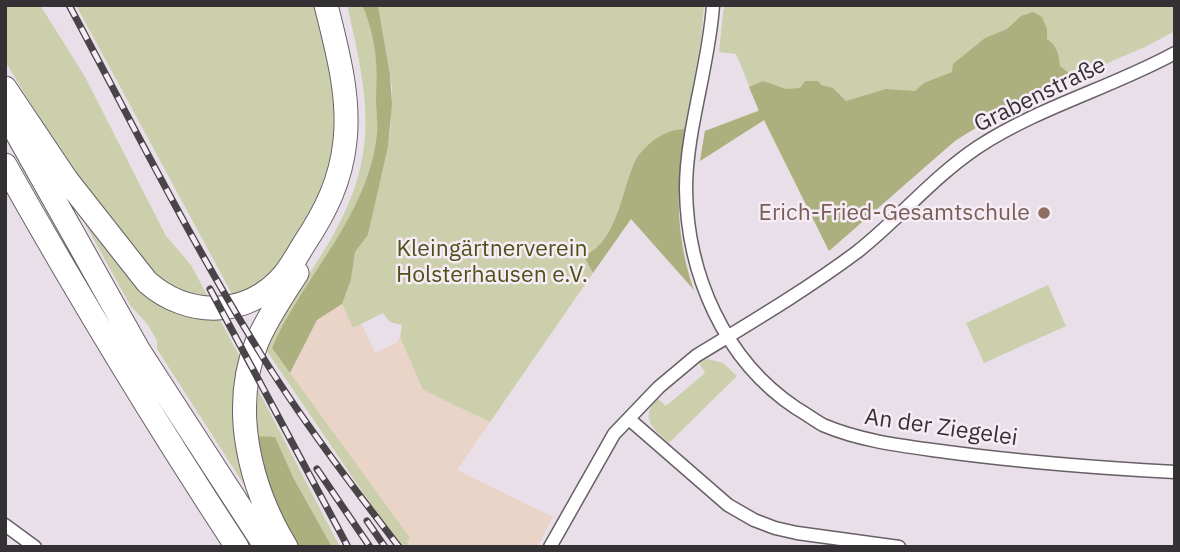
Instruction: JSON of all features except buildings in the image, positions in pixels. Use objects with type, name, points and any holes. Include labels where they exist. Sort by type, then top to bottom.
[{"type":"highway","points":[[5,88],[66,179],[147,282],[157,291],[187,306],[219,309],[238,305],[258,296],[284,275],[321,218],[339,178],[345,145],[346,105],[326,5]]},
{"type":"highway","points":[[286,547],[265,505],[254,475],[246,438],[246,391],[252,356],[258,340],[328,223],[349,176],[355,142],[356,105],[336,5]]},
{"type":"highway","points":[[5,112],[139,351],[266,547]]},
{"type":"highway","points":[[5,165],[75,289],[173,450],[237,547]]},
{"type":"street","name":"An der Ziegelei","points":[[713,5],[709,50],[687,167],[687,211],[693,254],[703,287],[715,315],[756,376],[782,398],[820,423],[848,435],[876,442],[1000,459],[1175,472]]},
{"type":"street","name":"Grabenstraße","points":[[729,336],[808,287],[859,250],[946,171],[985,143],[1035,115],[1175,53]]},
{"type":"street","points":[[550,547],[603,451],[629,419],[680,368],[729,336]]},
{"type":"street","points":[[629,419],[728,505],[754,520],[797,533],[899,547]]},
{"type":"street","points":[[5,525],[35,547]]},
{"type":"shaded area","points":[[342,304],[353,328],[362,324],[375,353],[398,342],[400,337],[423,390],[490,422],[457,470],[553,517],[537,547],[411,547],[407,542],[409,538],[290,373],[317,320]]},
{"type":"green space","points":[[5,5],[40,5],[84,75],[166,236],[191,265],[209,299],[168,286],[127,242],[51,138],[5,61]]},
{"type":"green space","points":[[76,5],[316,5],[325,39],[338,118],[331,168],[306,224],[276,266],[253,287],[233,296]]},
{"type":"green space","points":[[347,5],[362,5],[375,51],[377,128],[372,162],[349,218],[272,348],[410,538],[407,542],[411,547],[402,547],[385,525],[266,350],[331,239],[358,179],[366,124],[360,68]]},
{"type":"green space","points":[[362,5],[378,5],[390,75],[392,104],[388,146],[368,235],[355,252],[351,280],[342,304],[317,320],[290,373],[272,348],[285,321],[349,218],[372,162],[377,128],[377,76],[373,40]]},
{"type":"green space","name":"Kleingärtnerverein Holsterhausen e.V.","points":[[378,5],[704,5],[701,39],[685,129],[658,138],[637,157],[612,225],[596,248],[585,256],[593,273],[490,422],[423,390],[400,337],[402,325],[390,322],[383,313],[353,328],[342,304],[351,280],[355,252],[368,235],[390,132],[392,87]]},
{"type":"green space","points":[[724,5],[1175,5],[1175,31],[1145,47],[1035,94],[986,120],[941,151],[829,251],[764,120],[700,161],[705,131],[759,110],[736,54],[719,52]]},
{"type":"green space","points":[[1033,12],[1042,17],[1047,29],[1047,39],[1057,51],[1060,66],[1074,77],[1017,103],[956,140],[829,251],[764,120],[700,161],[705,131],[759,111],[749,87],[763,81],[786,89],[800,88],[805,81],[818,81],[821,85],[833,88],[846,101],[886,89],[915,91],[924,83],[952,72],[953,64],[985,38],[1007,29],[1021,16]]},
{"type":"green space","points":[[685,129],[679,190],[680,230],[694,290],[631,219],[593,273],[584,256],[596,248],[612,226],[637,157],[658,137]]},
{"type":"green space","points":[[78,211],[112,252],[218,316],[243,363],[250,494],[157,349],[157,341],[148,325],[130,305]]},
{"type":"green space","points":[[1048,285],[1066,326],[984,363],[966,323]]},
{"type":"green space","points":[[708,359],[723,363],[737,376],[669,443],[650,423],[649,412],[658,399],[666,406],[705,373],[699,363]]},
{"type":"green space","points":[[256,386],[340,547],[332,547],[294,479],[275,438],[256,436]]},
{"type":"green space","points":[[256,436],[275,437],[294,479],[332,547],[297,547],[272,493]]},
{"type":"railway","points":[[69,5],[185,223],[259,351],[309,426],[399,547]]},
{"type":"railway","points":[[210,289],[348,547]]},
{"type":"railway","points":[[317,469],[370,547]]},
{"type":"railway","points":[[367,521],[385,547]]},
{"type":"place","name":"Erich-Fried-Gesamtschule","points":[[1044,213]]}]
